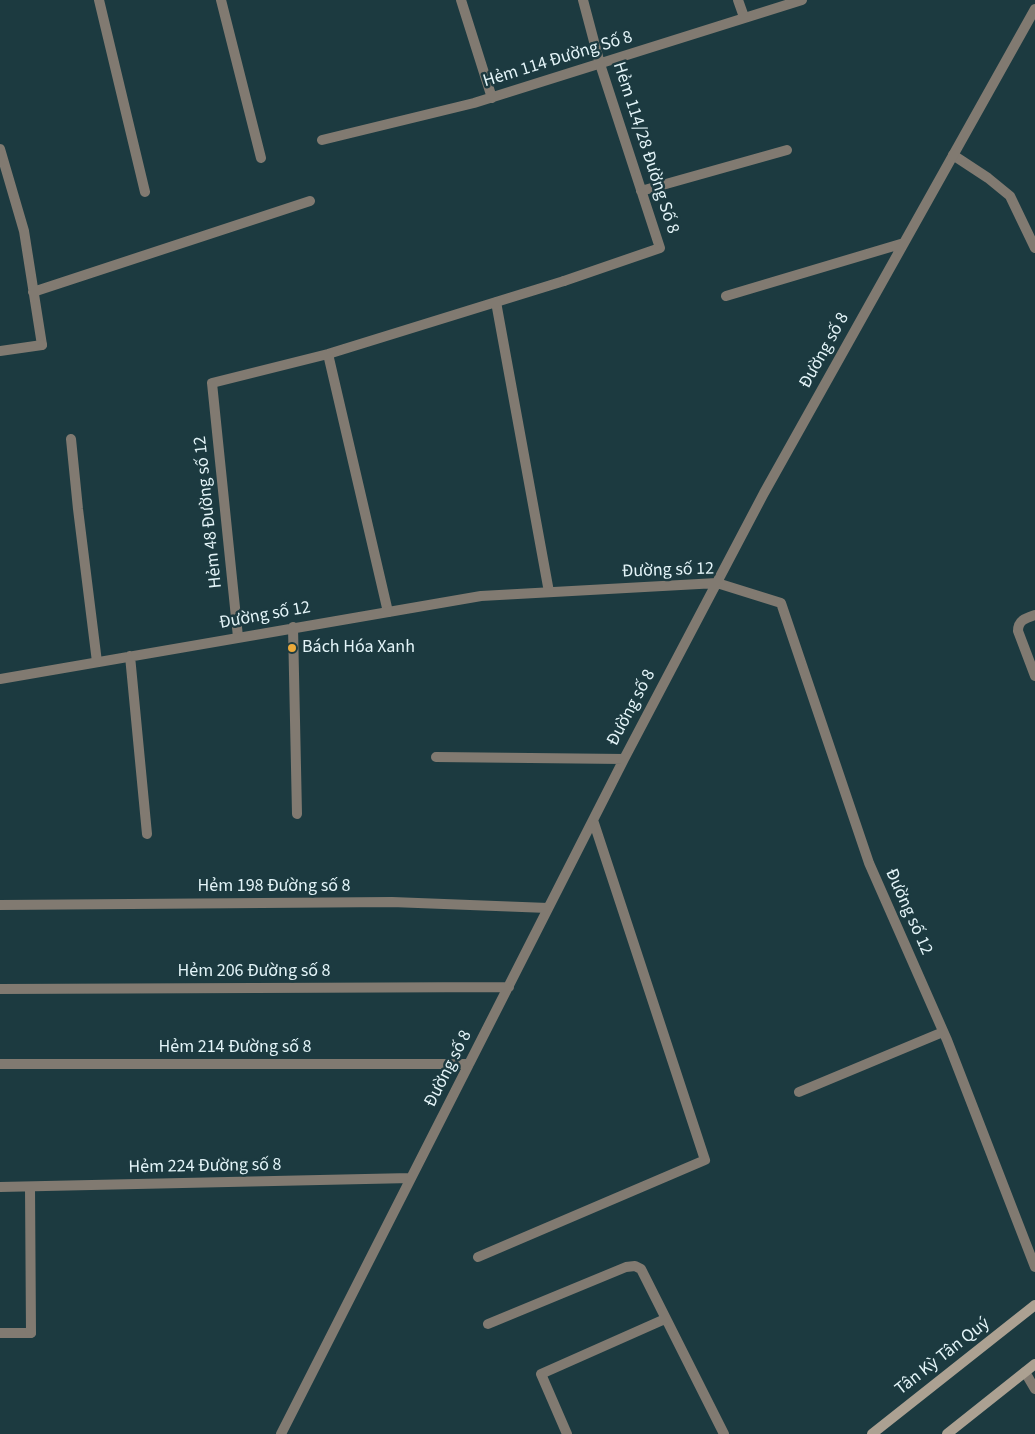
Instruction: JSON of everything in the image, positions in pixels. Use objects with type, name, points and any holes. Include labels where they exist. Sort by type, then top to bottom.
[{"type":"main road","name":"Tân Kỳ Tân Quý","points":[[872,1434],[1035,1305]]},
{"type":"main road","points":[[947,1434],[1035,1364]]},
{"type":"street","points":[[100,0],[145,192]]},
{"type":"street","points":[[221,0],[261,158]]},
{"type":"street","points":[[461,0],[492,98]]},
{"type":"street","name":"Hẻm 114/28 Đường Số 8","points":[[496,302],[660,248],[600,64],[583,0]]},
{"type":"street","points":[[738,0],[744,17]]},
{"type":"street","name":"Hẻm 114 Đường Số 8","points":[[322,140],[492,98],[802,0]]},
{"type":"street","name":"Đường số 8","points":[[281,1434],[624,759],[716,583],[1035,9]]},
{"type":"street","points":[[0,149],[24,231],[42,345],[0,351]]},
{"type":"street","points":[[641,191],[787,150]]},
{"type":"street","points":[[953,155],[988,178],[1010,196],[1035,248]]},
{"type":"street","points":[[33,292],[310,201]]},
{"type":"street","points":[[726,296],[904,243]]},
{"type":"street","points":[[388,612],[328,354],[496,302],[549,592]]},
{"type":"street","name":"Hẻm 48 Đường số 12","points":[[238,637],[212,383],[328,354]]},
{"type":"street","points":[[71,439],[97,662]]},
{"type":"street","name":"Đường số 12","points":[[0,679],[481,596],[716,583],[781,603],[869,863],[943,1032],[1035,1267]]},
{"type":"street","points":[[1035,615],[1023,619],[1018,626],[1018,631],[1035,676]]},
{"type":"street","points":[[293,627],[297,814]]},
{"type":"street","points":[[130,656],[147,834]]},
{"type":"street","points":[[436,757],[624,759]]},
{"type":"street","points":[[478,1257],[705,1160],[593,820]]},
{"type":"street","name":"Hẻm 198 Đường số 8","points":[[0,905],[392,902],[548,908]]},
{"type":"street","name":"Hẻm 206 Đường số 8","points":[[0,989],[509,986]]},
{"type":"street","points":[[799,1092],[943,1032]]},
{"type":"street","name":"Hẻm 214 Đường số 8","points":[[0,1064],[469,1064]]},
{"type":"street","name":"Hẻm 224 Đường số 8","points":[[0,1187],[411,1178]]},
{"type":"street","points":[[0,1333],[31,1333],[30,1187]]},
{"type":"street","points":[[488,1324],[626,1267],[635,1266],[641,1269],[724,1434]]},
{"type":"street","points":[[567,1434],[541,1374],[665,1319]]},
{"type":"street","points":[[1025,1372],[1035,1389]]},
{"type":"place","name":"Bách Hóa Xanh","points":[[292,648]]}]
